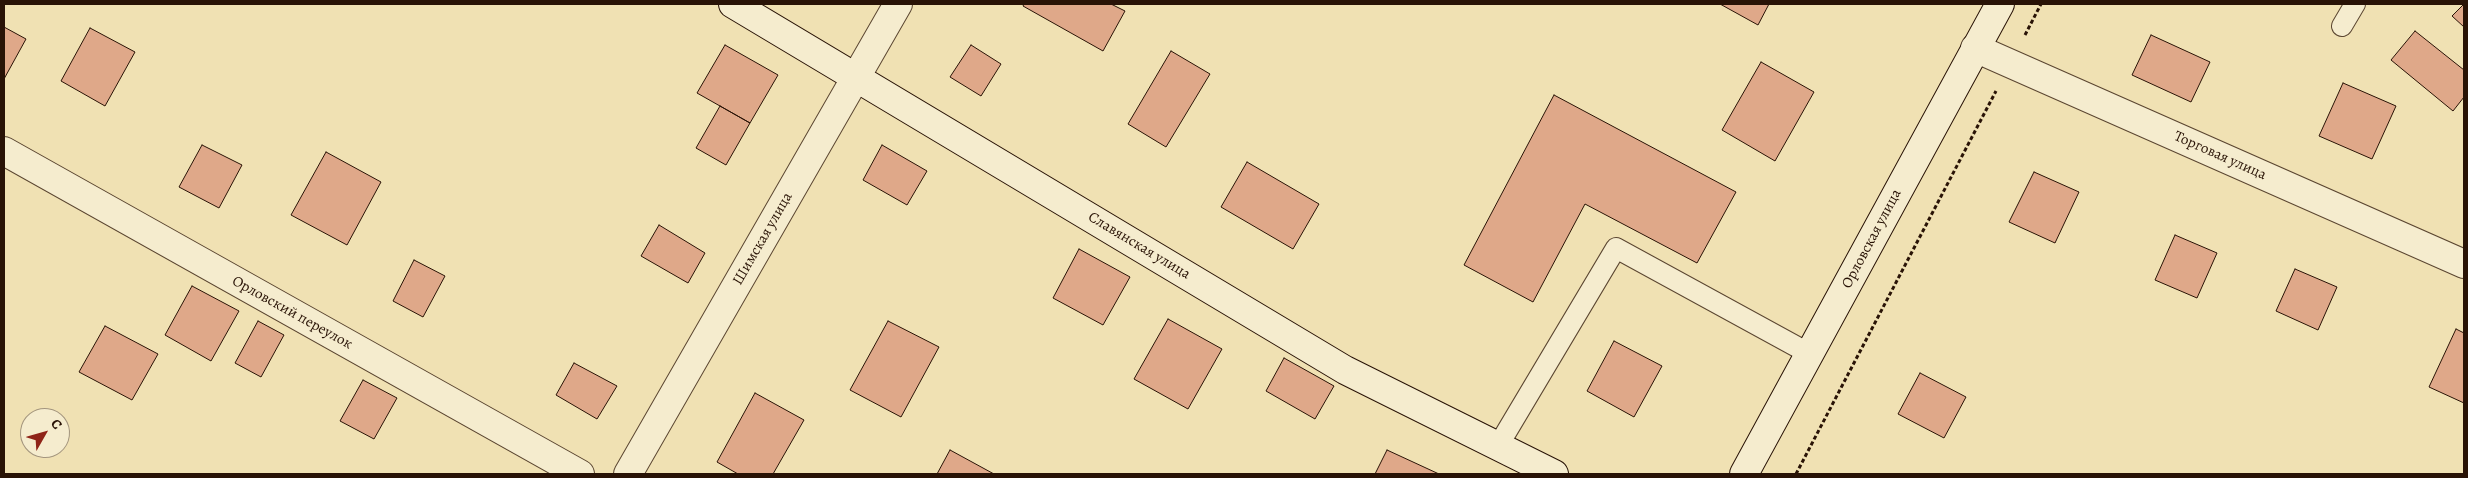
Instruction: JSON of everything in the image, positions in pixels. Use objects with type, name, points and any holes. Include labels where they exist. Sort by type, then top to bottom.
[{"type":"street","name":"Славянская улица","points":[[733,4],[857,76],[1345,370],[1554,474]]},
{"type":"street","name":"Шимская улица","points":[[628,474],[898,4]]},
{"type":"street","name":"Орловская улица","points":[[1744,474],[2000,4]]},
{"type":"street","name":"Торговая улица","points":[[1975,48],[2464,264]]},
{"type":"street","name":"Орловский переулок","points":[[4,151],[580,474]]},
{"type":"lane","points":[[2342,26],[2355,4]]},
{"type":"lane","points":[[1498,446],[1616,248],[1810,354]]},
{"type":"path","points":[[1796,474],[2041,4]]},
{"type":"building","points":[[1024,4],[1111,4],[1125,11],[1103,51],[1023,6]]},
{"type":"building","points":[[1720,4],[1769,4],[1758,25]]},
{"type":"building","points":[[2464,4],[2464,27],[2452,16]]},
{"type":"building","points":[[4,27],[26,39],[4,79]]},
{"type":"building","points":[[90,28],[135,52],[105,106],[61,81]]},
{"type":"building","points":[[2415,31],[2464,70],[2464,97],[2453,111],[2391,60]]},
{"type":"building","points":[[2151,35],[2210,62],[2191,102],[2132,75]]},
{"type":"building","points":[[725,45],[778,75],[750,123],[697,93]]},
{"type":"building","points":[[971,45],[1001,64],[981,96],[950,77]]},
{"type":"building","points":[[1171,51],[1210,74],[1166,147],[1128,124]]},
{"type":"building","points":[[1761,62],[1814,92],[1775,161],[1722,130]]},
{"type":"building","points":[[2343,83],[2396,106],[2372,159],[2319,136]]},
{"type":"building","points":[[1554,95],[1736,192],[1697,263],[1585,204],[1533,302],[1464,265]]},
{"type":"building","points":[[720,106],[750,123],[726,165],[696,148]]},
{"type":"building","points":[[202,145],[242,165],[219,208],[179,187]]},
{"type":"building","points":[[882,145],[927,171],[907,205],[863,180]]},
{"type":"building","points":[[326,152],[381,182],[347,245],[291,215]]},
{"type":"building","points":[[1247,162],[1319,204],[1293,249],[1221,207]]},
{"type":"building","points":[[2034,172],[2079,192],[2055,243],[2009,222]]},
{"type":"building","points":[[659,225],[705,253],[688,283],[641,256]]},
{"type":"building","points":[[2175,235],[2217,253],[2197,298],[2155,280]]},
{"type":"building","points":[[1079,249],[1130,277],[1103,325],[1053,298]]},
{"type":"building","points":[[414,260],[445,276],[423,317],[393,301]]},
{"type":"building","points":[[2295,269],[2337,287],[2318,330],[2276,311]]},
{"type":"building","points":[[192,286],[239,311],[211,361],[165,335]]},
{"type":"building","points":[[1168,319],[1222,349],[1188,409],[1134,379]]},
{"type":"building","points":[[258,321],[284,335],[261,377],[235,363]]},
{"type":"building","points":[[888,321],[939,347],[901,417],[850,390]]},
{"type":"building","points":[[105,326],[158,354],[132,400],[79,372]]},
{"type":"building","points":[[2456,329],[2464,333],[2464,403],[2429,387]]},
{"type":"building","points":[[1614,341],[1662,366],[1634,417],[1587,391]]},
{"type":"building","points":[[1284,358],[1334,386],[1315,419],[1266,391]]},
{"type":"building","points":[[574,363],[617,386],[597,419],[556,395]]},
{"type":"building","points":[[1920,373],[1966,397],[1944,438],[1898,414]]},
{"type":"building","points":[[363,380],[397,398],[374,439],[340,421]]},
{"type":"building","points":[[755,393],[804,420],[773,474],[738,474],[717,462]]},
{"type":"building","points":[[950,450],[994,474],[937,474]]},
{"type":"building","points":[[1387,450],[1439,474],[1375,474]]}]
